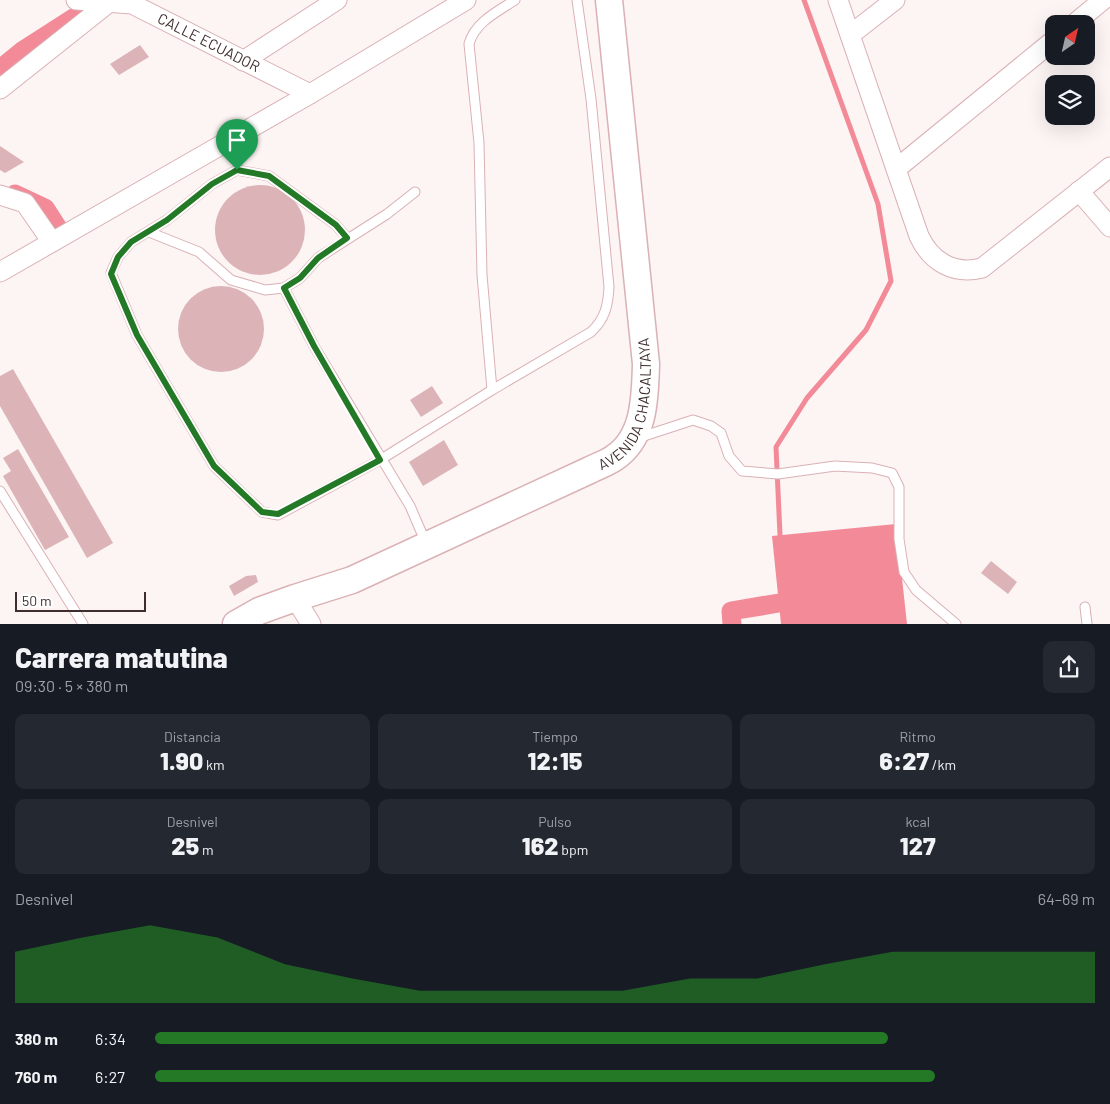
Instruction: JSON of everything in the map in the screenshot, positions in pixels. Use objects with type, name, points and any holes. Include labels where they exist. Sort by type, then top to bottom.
[{"type":"street","name":"CALLE ECUADOR","points":[[76,0],[132,4],[310,94]]},
{"type":"street","points":[[243,61],[336,0]]},
{"type":"street","points":[[0,272],[310,94],[466,0]]},
{"type":"street","name":"AVENIDA CHACALTAYA","points":[[268,624],[295,598],[352,580],[590,470],[616,457],[631,441],[645,407],[646,364],[609,0]]},
{"type":"street","points":[[838,0],[924,246],[938,261],[957,270],[982,268],[1110,167]]},
{"type":"street","points":[[850,35],[895,0]]},
{"type":"street","points":[[1085,15],[1103,0]]},
{"type":"street","points":[[0,89],[110,2]]},
{"type":"street","points":[[896,169],[1045,47]]},
{"type":"street","points":[[1079,192],[1110,227]]},
{"type":"street","points":[[0,195],[25,203],[52,242]]},
{"type":"street","points":[[236,624],[259,612],[295,598],[310,624]]},
{"type":"lane","points":[[492,390],[482,275],[479,143],[470,44],[472,32],[480,24],[515,0]]},
{"type":"lane","points":[[347,238],[336,225],[269,176],[237,170],[212,184],[149,232],[131,242],[118,257],[111,274],[137,335],[214,466],[262,512],[278,514],[380,460],[492,390],[591,332],[601,323],[608,307],[609,287],[595,138],[577,0]]},
{"type":"lane","points":[[149,232],[199,252],[231,280],[264,290],[284,288],[300,278],[318,258],[387,214],[415,192]]},
{"type":"lane","points":[[284,288],[314,346],[380,460],[410,506],[427,546]]},
{"type":"lane","points":[[631,441],[693,420],[711,426],[721,434],[728,456],[742,471],[778,474],[835,466],[872,468],[892,473],[899,486],[899,539],[904,572],[916,590],[956,624]]},
{"type":"lane","points":[[0,492],[82,624]]},
{"type":"lane","points":[[1085,607],[1087,624]]},
{"type":"shaded area","points":[[896,524],[907,624],[781,624],[772,536]]},
{"type":"building","points":[[140,45],[149,57],[119,75],[110,64]]},
{"type":"building","points":[[0,146],[24,162],[5,173],[0,170]]},
{"type":"building","points":[[251,185],[269,185],[285,192],[298,205],[305,221],[305,239],[298,255],[285,268],[269,275],[251,275],[235,268],[222,255],[215,239],[215,221],[222,205],[235,192]]},
{"type":"building","points":[[221,286],[237,289],[245,293],[257,305],[261,313],[264,329],[261,345],[257,353],[245,365],[237,369],[221,372],[205,369],[197,365],[185,353],[181,345],[178,329],[181,313],[185,305],[197,293],[205,289]]},
{"type":"building","points":[[13,369],[113,543],[87,558],[0,406],[0,376]]},
{"type":"building","points":[[432,386],[443,403],[421,417],[410,400]]},
{"type":"building","points":[[444,440],[458,465],[423,486],[409,462]]},
{"type":"building","points":[[18,449],[69,537],[45,550],[3,476],[11,471],[3,458]]},
{"type":"building","points":[[991,561],[1017,582],[1008,594],[981,573]]},
{"type":"building","points":[[256,575],[258,582],[234,596],[229,586],[246,576]]},
{"type":"waterway","points":[[780,535],[776,447],[807,398],[866,330],[891,281],[878,204],[804,0]]},
{"type":"waterway","points":[[0,69],[22,51],[89,8]]},
{"type":"waterway","points":[[15,194],[45,208],[63,236]]},
{"type":"waterway","points":[[732,624],[731,611],[779,603]]},
{"type":"route","points":[[237,170],[269,176],[294,192],[336,225],[347,238],[318,258],[300,278],[284,288],[314,346],[380,460],[278,514],[262,512],[214,466],[193,434],[137,335],[111,274],[118,257],[131,242],[167,220],[212,184],[237,170]]}]
